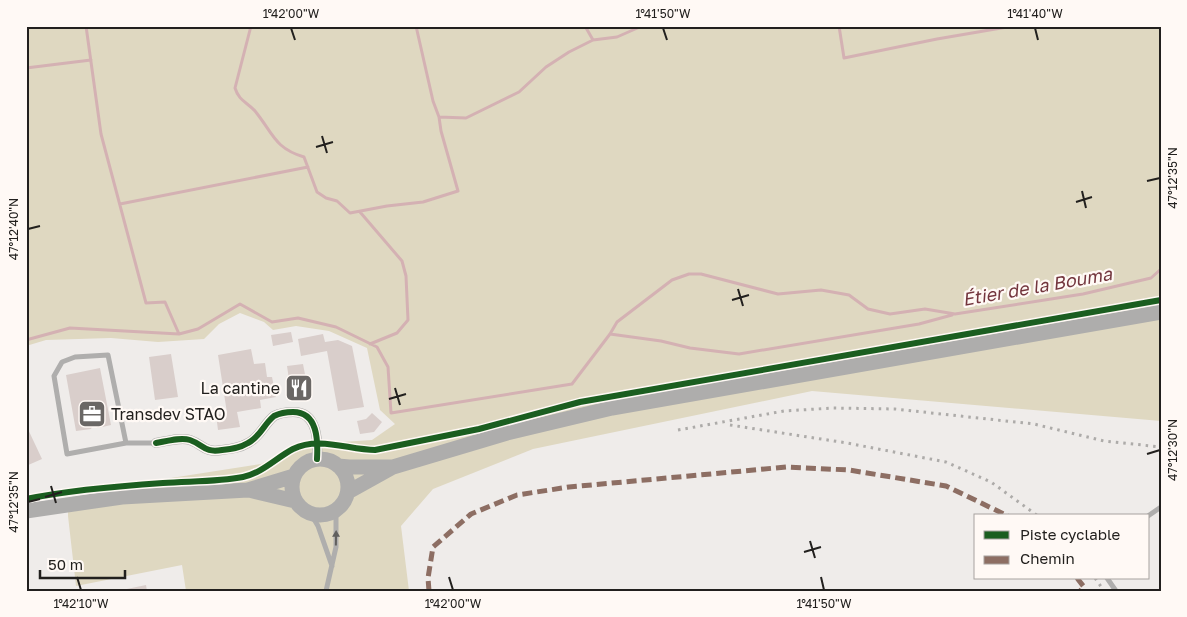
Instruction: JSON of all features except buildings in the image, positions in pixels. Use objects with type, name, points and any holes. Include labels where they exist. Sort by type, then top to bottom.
[{"type":"main road","points":[[348,492],[393,467],[507,433],[612,408],[1161,312]]},
{"type":"main road","points":[[317,459],[328,460],[338,466],[346,477],[348,492],[344,502],[336,510],[326,515],[311,514],[302,509],[295,500],[292,490],[294,476],[303,465],[317,459]]},
{"type":"main road","points":[[338,466],[393,467]]},
{"type":"main road","points":[[26,511],[122,497],[248,490],[294,476]]},
{"type":"main road","points":[[248,490],[295,500]]},
{"type":"street","points":[[156,443],[189,440],[210,451],[237,448],[257,436],[275,416],[285,412],[295,412],[305,414],[311,420],[316,431],[317,459]]},
{"type":"lane","points":[[126,443],[108,355],[74,357],[62,362],[54,376],[67,454],[126,443],[156,443]]},
{"type":"lane","points":[[1150,515],[1161,507]]},
{"type":"lane","points":[[326,591],[336,547],[336,510]]},
{"type":"lane","points":[[311,514],[318,526],[332,566]]},
{"type":"lane","points":[[1109,580],[1116,591]]},
{"type":"shaded area","points":[[26,26],[1161,26],[1161,421],[812,391],[533,449],[433,489],[401,526],[409,591],[186,591],[182,565],[76,586],[68,516],[68,498],[151,487],[171,478],[261,464],[297,445],[372,440],[395,424],[380,410],[367,348],[329,331],[296,326],[273,330],[264,322],[240,313],[219,324],[204,339],[158,342],[111,338],[46,340],[26,346]]},
{"type":"waterway","points":[[86,26],[101,134],[146,303],[165,302],[179,334]]},
{"type":"waterway","points":[[251,26],[235,88],[237,92],[241,99],[255,111],[280,144],[286,149],[304,157],[317,192],[326,198],[337,201],[350,213],[423,202],[458,191],[433,101],[416,26]]},
{"type":"waterway","points":[[585,26],[593,40]]},
{"type":"waterway","points":[[439,117],[466,118],[519,92],[546,67],[569,52],[593,40],[617,37],[642,26]]},
{"type":"waterway","points":[[839,26],[844,58],[1013,26]]},
{"type":"waterway","points":[[26,68],[91,60]]},
{"type":"waterway","points":[[120,204],[308,167]]},
{"type":"waterway","points":[[360,212],[402,261],[406,276],[408,320],[397,333],[370,344]]},
{"type":"waterway","name":"Étier de la Bouma","points":[[26,340],[70,328],[179,334],[198,329],[240,304],[272,322],[298,318],[336,327],[377,347],[388,367],[391,413],[572,384],[617,322],[672,280],[689,274],[701,274],[778,294],[821,290],[849,295],[868,309],[890,314],[925,309],[955,314],[1083,294],[1151,278],[1161,269]]},
{"type":"waterway","points":[[610,334],[661,341],[690,348],[739,354],[919,324],[952,315]]},
{"type":"railway","points":[[678,430],[784,411],[833,408],[895,409],[1034,424],[1104,441],[1161,447]]},
{"type":"railway","points":[[730,425],[847,443],[946,462],[991,482],[1035,514]]},
{"type":"railway","points":[[1096,580],[1104,591]]},
{"type":"marked path","points":[[429,591],[428,578],[433,547],[471,514],[517,495],[569,487],[786,467],[849,470],[946,486],[1004,514]]},
{"type":"marked path","points":[[1079,580],[1084,587],[1080,591]]},
{"type":"cycle path","points":[[26,499],[95,489],[233,479],[250,475],[263,469],[293,449],[303,445],[324,444],[375,450],[479,429],[580,402],[1161,300]]},
{"type":"cycle path","points":[[156,443],[182,439],[190,440],[204,448],[216,451],[235,448],[245,445],[252,440],[274,416],[293,412],[301,413],[312,422],[316,436],[317,459]]},
{"type":"place","name":"La cantine","points":[[299,388]]},
{"type":"place","name":"Transdev STAO","points":[[92,414]]}]
